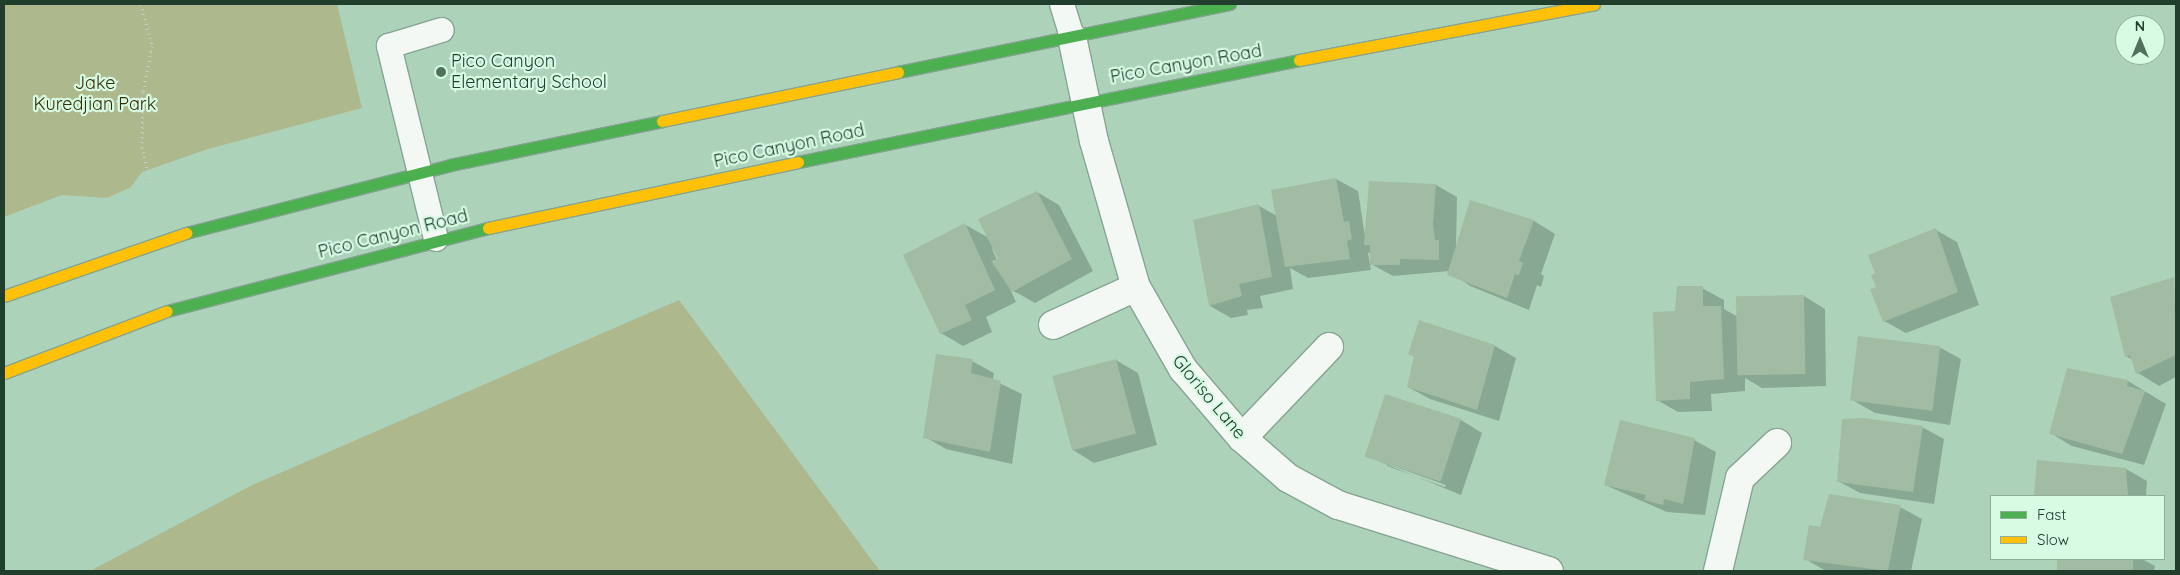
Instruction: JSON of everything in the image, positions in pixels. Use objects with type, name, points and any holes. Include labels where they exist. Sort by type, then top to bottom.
[{"type":"main road","points":[[4,296],[198,229],[419,173],[1230,4]]},
{"type":"main road","name":"Pico Canyon Road","points":[[4,373],[141,318],[436,239],[1088,100],[1594,4]]},
{"type":"street","name":"Gloriso Lane","points":[[1072,37],[1088,100],[1094,141],[1136,287],[1183,369],[1242,438],[1288,478],[1338,505],[1549,571]]},
{"type":"street","points":[[1053,325],[1136,287]]},
{"type":"street","points":[[1242,438],[1329,347]]},
{"type":"street","points":[[1718,571],[1740,478],[1777,443]]},
{"type":"lane","points":[[1062,4],[1072,37]]},
{"type":"lane","points":[[436,239],[389,46],[442,30]]},
{"type":"path","points":[[141,4],[152,46],[143,92],[142,146],[150,183]]},
{"type":"green space","name":"Jake Kuredjian Park","points":[[4,4],[337,4],[362,108],[208,149],[142,172],[131,187],[107,198],[62,195],[4,217]]},
{"type":"green space","points":[[679,300],[880,571],[90,571],[252,485]]},
{"type":"building","points":[[1336,178],[1344,222],[1349,221],[1352,239],[1347,241],[1350,259],[1285,267],[1271,190]]},
{"type":"building","points":[[1369,181],[1436,184],[1433,224],[1435,240],[1439,240],[1439,260],[1400,259],[1400,265],[1370,265],[1370,245],[1364,245]]},
{"type":"building","points":[[1037,191],[1072,259],[1012,292],[991,261],[998,259],[978,219]]},
{"type":"building","points":[[1470,200],[1534,220],[1519,261],[1523,263],[1519,275],[1515,274],[1507,298],[1447,275]]},
{"type":"building","points":[[1259,204],[1272,277],[1239,284],[1242,296],[1209,306],[1193,220]]},
{"type":"building","points":[[965,223],[995,290],[965,305],[972,320],[940,334],[903,255]]},
{"type":"building","points":[[1936,228],[1958,292],[1883,322],[1870,289],[1876,287],[1871,275],[1875,273],[1868,255]]},
{"type":"building","points":[[2174,277],[2176,355],[2136,374],[2130,355],[2125,357],[2110,297]]},
{"type":"building","points":[[1677,286],[1703,286],[1703,306],[1721,306],[1724,379],[1690,382],[1690,399],[1656,401],[1653,312],[1675,311]]},
{"type":"building","points":[[1804,295],[1805,374],[1737,375],[1736,296]]},
{"type":"building","points":[[1419,320],[1495,345],[1477,410],[1407,387],[1414,356],[1408,354]]},
{"type":"building","points":[[1858,336],[1940,346],[1932,411],[1850,401]]},
{"type":"building","points":[[936,354],[973,359],[971,373],[1001,381],[990,452],[923,438]]},
{"type":"building","points":[[1116,359],[1136,433],[1072,450],[1052,376]]},
{"type":"building","points":[[2067,368],[2128,380],[2127,386],[2145,391],[2122,454],[2049,434]]},
{"type":"building","points":[[1385,394],[1461,419],[1441,481],[1365,457]]},
{"type":"building","points":[[1863,418],[1923,426],[1913,492],[1837,482],[1842,419]]},
{"type":"building","points":[[1620,420],[1695,438],[1683,504],[1664,499],[1663,505],[1644,500],[1646,495],[1604,485]]},
{"type":"building","points":[[2037,460],[2126,468],[2128,495],[2034,495]]},
{"type":"building","points":[[1829,494],[1901,505],[1888,571],[1803,560],[1809,525],[1820,527]]},
{"type":"building","points":[[2057,560],[2133,560],[2133,571],[2057,571]]},
{"type":"traffic: fast","points":[[898,72],[1230,4]]},
{"type":"traffic: fast","points":[[798,162],[1299,60]]},
{"type":"traffic: fast","points":[[186,233],[450,165],[662,121]]},
{"type":"traffic: fast","points":[[167,311],[488,228]]},
{"type":"traffic: slow","points":[[1299,60],[1594,4]]},
{"type":"traffic: slow","points":[[662,121],[898,72]]},
{"type":"traffic: slow","points":[[488,228],[798,162]]},
{"type":"traffic: slow","points":[[4,296],[186,233]]},
{"type":"traffic: slow","points":[[4,373],[167,311]]},
{"type":"place","name":"Pico Canyon Elementary School","points":[[441,72]]}]
